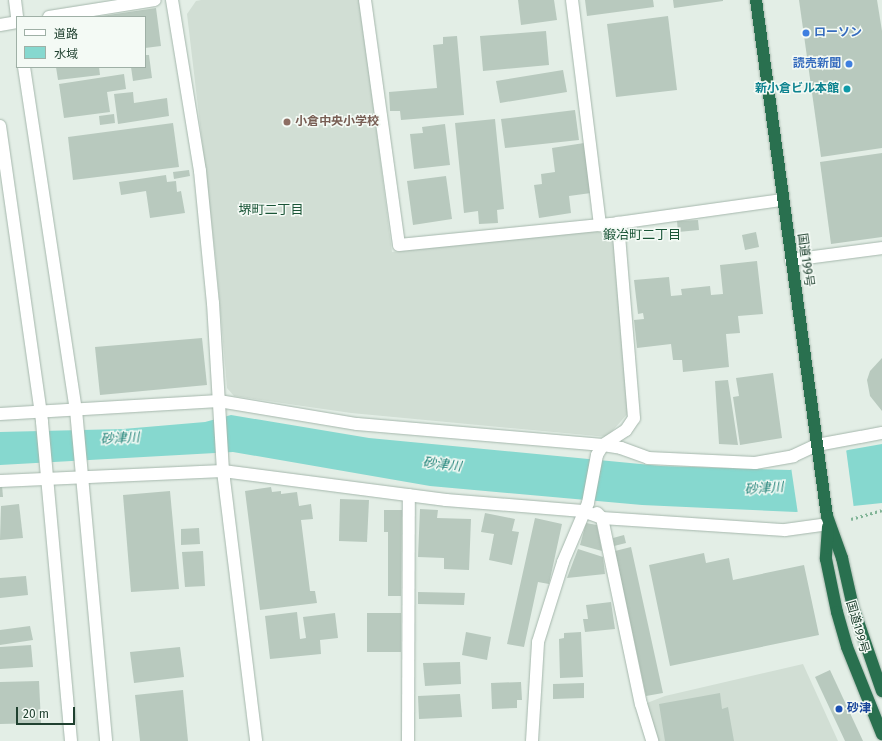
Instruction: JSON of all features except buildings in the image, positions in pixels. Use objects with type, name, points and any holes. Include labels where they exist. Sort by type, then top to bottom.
[{"type":"highway","name":"国道199号","points":[[756,0],[782,200],[828,520],[826,559],[837,612],[847,647],[882,734]]},
{"type":"highway","name":"国道199号","points":[[828,520],[842,558],[852,607],[882,691]]},
{"type":"street","points":[[15,0],[17,16]]},
{"type":"street","points":[[56,16],[155,0]]},
{"type":"street","points":[[172,0],[200,171],[213,303],[223,471],[256,741]]},
{"type":"street","points":[[365,0],[399,245],[618,223],[782,200]]},
{"type":"street","points":[[572,0],[600,225]]},
{"type":"street","points":[[0,25],[16,22]]},
{"type":"street","points":[[24,68],[76,415],[106,741]]},
{"type":"street","points":[[0,126],[41,417],[71,741]]},
{"type":"street","points":[[532,741],[538,642],[563,562],[585,507],[600,450],[626,430],[634,418],[618,223]]},
{"type":"street","points":[[791,260],[882,248]]},
{"type":"street","points":[[0,414],[41,417],[218,407],[357,424],[600,450],[621,448],[648,458],[755,463],[794,456],[882,434]]},
{"type":"street","points":[[0,481],[47,474],[82,472],[223,471],[409,495],[585,507],[602,518],[785,530],[828,520]]},
{"type":"street","points":[[408,741],[409,495]]},
{"type":"street","points":[[602,518],[641,704],[652,741]]},
{"type":"path","points":[[851,519],[882,510]]},
{"type":"shaded area","name":"小倉中央小学校","points":[[360,0],[392,252],[613,229],[629,412],[607,437],[351,413],[234,396],[227,388],[216,260],[187,14],[196,1]]},
{"type":"shaded area","points":[[803,664],[838,741],[658,741],[647,703],[665,696]]},
{"type":"water","name":"砂津川","points":[[231,415],[369,438],[661,466],[790,470],[848,450],[882,444],[882,503],[796,512],[642,505],[430,486],[233,452],[0,465],[0,432],[123,429],[205,422]]},
{"type":"pier","points":[[846,449],[854,509],[798,514],[791,467]]},
{"type":"place","name":"ローソン","points":[[806,33]]},
{"type":"place","name":"読売新聞","points":[[849,64]]},
{"type":"place","name":"新小倉ビル本館","points":[[847,89]]},
{"type":"place","name":"小倉中央小学校","points":[[287,122]]},
{"type":"place","name":"砂津","points":[[839,709]]},
{"type":"district","name":"堺町二丁目","points":[[271,210]]},
{"type":"district","name":"鍛冶町二丁目","points":[[642,235]]}]
